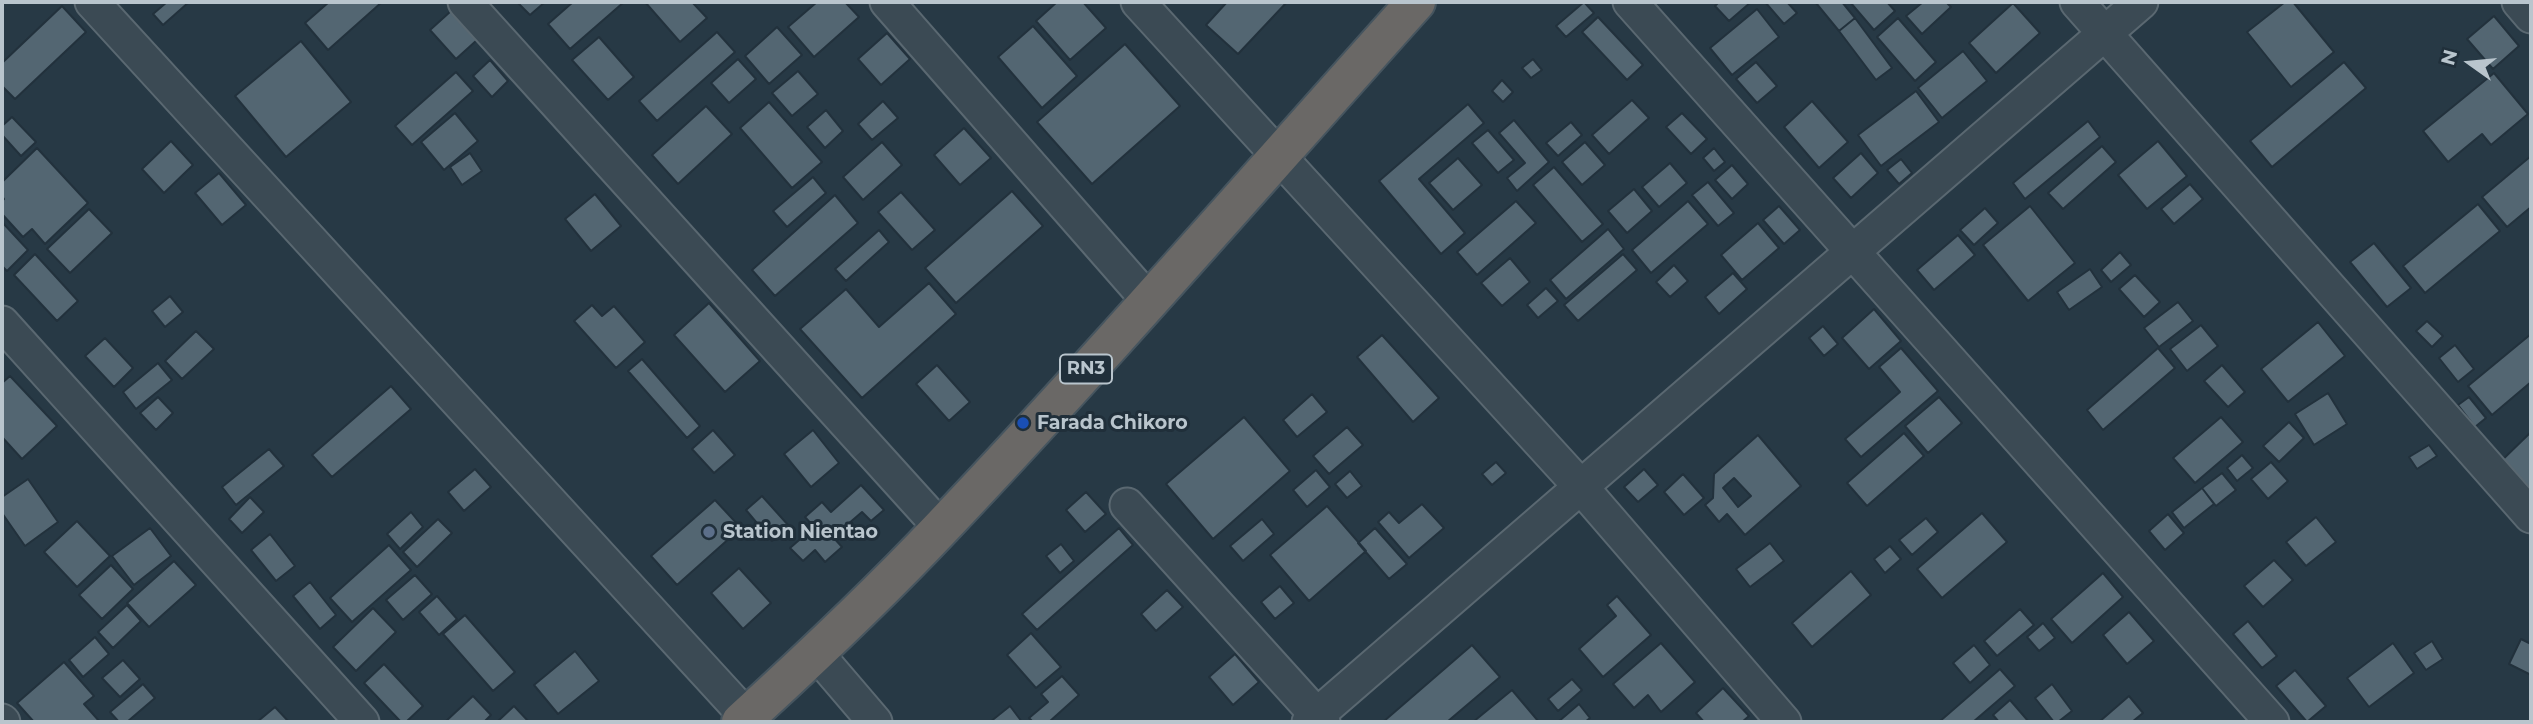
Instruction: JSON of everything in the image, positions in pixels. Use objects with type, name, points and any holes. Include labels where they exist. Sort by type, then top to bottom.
[{"type":"highway","name":"RN3","points":[[744,720],[942,528],[1416,2]]},
{"type":"street","points":[[92,2],[744,720]]},
{"type":"street","points":[[465,2],[942,528]]},
{"type":"street","points":[[887,2],[1149,301]]},
{"type":"street","points":[[1138,2],[1581,487],[1784,722]]},
{"type":"street","points":[[1630,2],[2272,722]]},
{"type":"street","points":[[2077,2],[2531,516]]},
{"type":"street","points":[[1127,505],[1316,720],[2141,2]]},
{"type":"street","points":[[2519,2],[2531,16]]},
{"type":"street","points":[[2,323],[362,722]]},
{"type":"street","points":[[816,653],[875,722]]},
{"type":"building","points":[[167,2],[189,2],[163,25],[153,14]]},
{"type":"building","points":[[329,2],[382,2],[328,50],[305,23]]},
{"type":"building","points":[[517,2],[545,2],[530,15]]},
{"type":"building","points":[[573,2],[624,2],[570,49],[548,24]]},
{"type":"building","points":[[645,2],[692,2],[707,18],[680,42]]},
{"type":"building","points":[[817,2],[845,2],[859,17],[814,57],[788,27]]},
{"type":"building","points":[[1057,2],[1083,2],[1106,28],[1070,60],[1036,21]]},
{"type":"building","points":[[1227,2],[1287,2],[1238,54],[1206,25]]},
{"type":"building","points":[[1584,2],[1594,13],[1566,37],[1556,26]]},
{"type":"building","points":[[1719,2],[1751,2],[1729,21],[1715,6]]},
{"type":"building","points":[[1765,2],[1787,2],[1797,13],[1784,24]]},
{"type":"building","points":[[1842,2],[1855,18],[1839,31],[1816,3]]},
{"type":"building","points":[[1850,2],[1887,2],[1895,11],[1874,30]]},
{"type":"building","points":[[1923,2],[1946,2],[1951,7],[1922,34],[1906,16]]},
{"type":"building","points":[[2285,2],[2293,2],[2334,52],[2291,87],[2247,32]]},
{"type":"building","points":[[2013,3],[2040,33],[1996,73],[1969,43]]},
{"type":"building","points":[[62,6],[86,32],[15,99],[2,86],[2,63]]},
{"type":"building","points":[[1757,9],[1779,37],[1732,75],[1710,48]]},
{"type":"building","points":[[451,11],[477,40],[456,59],[430,30]]},
{"type":"building","points":[[2494,16],[2519,46],[2493,69],[2467,39]]},
{"type":"building","points":[[1598,17],[1643,65],[1627,80],[1582,32]]},
{"type":"building","points":[[1855,18],[1892,68],[1876,80],[1839,31]]},
{"type":"building","points":[[1898,18],[1936,62],[1915,81],[1877,37]]},
{"type":"building","points":[[1033,26],[1077,76],[1042,108],[998,57]]},
{"type":"building","points":[[777,27],[802,55],[769,84],[745,56]]},
{"type":"building","points":[[717,32],[735,52],[657,121],[639,101]]},
{"type":"building","points":[[887,33],[910,59],[881,85],[858,59]]},
{"type":"building","points":[[599,37],[634,77],[608,100],[572,60]]},
{"type":"building","points":[[301,41],[351,102],[286,157],[235,96]]},
{"type":"building","points":[[1125,44],[1180,106],[1092,184],[1037,122]]},
{"type":"building","points":[[1963,51],[1987,81],[1942,118],[1918,88]]},
{"type":"building","points":[[738,59],[756,79],[729,103],[711,83]]},
{"type":"building","points":[[1533,59],[1542,70],[1531,78],[1522,68]]},
{"type":"building","points":[[490,60],[508,81],[492,97],[473,76]]},
{"type":"building","points":[[1756,62],[1777,86],[1757,103],[1736,79]]},
{"type":"building","points":[[2344,62],[2366,88],[2272,167],[2250,141]]},
{"type":"building","points":[[798,71],[818,94],[792,116],[772,93]]},
{"type":"building","points":[[456,72],[473,91],[412,145],[395,126]]},
{"type":"building","points":[[2494,73],[2528,114],[2491,145],[2482,134],[2448,162],[2423,131]]},
{"type":"building","points":[[1502,80],[1513,92],[1503,102],[1492,91]]},
{"type":"building","points":[[1916,91],[1939,122],[1881,166],[1858,135]]},
{"type":"building","points":[[1632,100],[1649,118],[1609,154],[1592,135]]},
{"type":"building","points":[[883,101],[898,118],[872,140],[858,124]]},
{"type":"building","points":[[1812,101],[1848,142],[1819,168],[1784,127]]},
{"type":"building","points":[[769,102],[822,162],[792,188],[740,128]]},
{"type":"building","points":[[1468,104],[1484,123],[1419,179],[1465,233],[1441,254],[1379,181]]},
{"type":"building","points":[[706,106],[732,134],[678,184],[652,155]]},
{"type":"building","points":[[826,110],[843,131],[825,148],[807,127]]},
{"type":"building","points":[[455,113],[478,141],[444,170],[421,142]]},
{"type":"building","points":[[1682,113],[1707,139],[1691,154],[1666,127]]},
{"type":"building","points":[[12,117],[36,142],[21,156],[2,135],[2,126]]},
{"type":"building","points":[[1514,120],[1549,162],[1517,191],[1507,178],[1525,163],[1499,133]]},
{"type":"building","points":[[2088,121],[2100,137],[2025,199],[2013,183]]},
{"type":"building","points":[[1571,122],[1582,135],[1558,156],[1546,143]]},
{"type":"building","points":[[964,128],[991,158],[960,185],[934,155]]},
{"type":"building","points":[[1488,130],[1514,160],[1498,173],[1472,143]]},
{"type":"building","points":[[171,141],[193,165],[164,193],[142,169]]},
{"type":"building","points":[[2158,141],[2187,176],[2147,209],[2118,175]]},
{"type":"building","points":[[882,142],[902,165],[863,200],[843,177]]},
{"type":"building","points":[[1585,142],[1605,165],[1582,185],[1562,162]]},
{"type":"building","points":[[2102,146],[2116,162],[2063,209],[2048,193]]},
{"type":"building","points":[[37,148],[88,203],[45,244],[32,229],[23,237],[2,214],[2,182]]},
{"type":"building","points":[[1714,148],[1725,162],[1714,171],[1703,158]]},
{"type":"building","points":[[470,153],[482,171],[462,185],[450,167]]},
{"type":"building","points":[[1861,153],[1878,173],[1851,198],[1833,178]]},
{"type":"building","points":[[2531,156],[2531,207],[2507,227],[2482,197]]},
{"type":"building","points":[[1458,158],[1482,185],[1453,210],[1429,183]]},
{"type":"building","points":[[1901,159],[1912,173],[1899,184],[1887,170]]},
{"type":"building","points":[[1670,163],[1687,183],[1659,207],[1642,187]]},
{"type":"building","points":[[1732,165],[1748,184],[1732,199],[1715,180]]},
{"type":"building","points":[[1554,167],[1603,224],[1582,242],[1533,185]]},
{"type":"building","points":[[219,173],[246,205],[222,225],[195,193]]},
{"type":"building","points":[[813,177],[826,193],[787,227],[773,211]]},
{"type":"building","points":[[1708,182],[1734,213],[1718,226],[1692,195]]},
{"type":"building","points":[[2190,184],[2203,199],[2174,224],[2161,209]]},
{"type":"building","points":[[1634,189],[1652,211],[1627,233],[1608,211]]},
{"type":"building","points":[[1012,191],[1043,226],[956,303],[925,268]]},
{"type":"building","points":[[901,192],[935,230],[912,250],[878,212]]},
{"type":"building","points":[[595,194],[621,226],[591,251],[565,219]]},
{"type":"building","points":[[835,195],[858,223],[775,296],[752,270]]},
{"type":"building","points":[[1516,201],[1536,223],[1477,275],[1457,252]]},
{"type":"building","points":[[1688,201],[1708,224],[1651,273],[1632,250]]},
{"type":"building","points":[[2478,204],[2500,231],[2425,293],[2403,266]]},
{"type":"building","points":[[1779,206],[1800,230],[1784,244],[1763,220]]},
{"type":"building","points":[[2030,206],[2075,263],[2028,301],[1983,245]]},
{"type":"building","points":[[1985,208],[1998,223],[1974,245],[1960,230]]},
{"type":"building","points":[[89,209],[112,233],[70,273],[47,249]]},
{"type":"building","points":[[2,222],[28,250],[7,271],[2,266]]},
{"type":"building","points":[[1758,223],[1779,248],[1742,280],[1721,255]]},
{"type":"building","points":[[1608,229],[1624,249],[1566,299],[1550,280]]},
{"type":"building","points":[[879,230],[889,242],[846,281],[835,269]]},
{"type":"building","points":[[1958,235],[1975,255],[1934,290],[1917,270]]},
{"type":"building","points":[[2374,243],[2411,288],[2387,307],[2350,262]]},
{"type":"building","points":[[2120,252],[2131,265],[2111,282],[2101,270]]},
{"type":"building","points":[[35,254],[78,301],[57,321],[14,275]]},
{"type":"building","points":[[1623,254],[1637,270],[1578,321],[1564,305]]},
{"type":"building","points":[[1510,258],[1530,282],[1502,306],[1481,283]]},
{"type":"building","points":[[1674,265],[1688,281],[1670,297],[1656,282]]},
{"type":"building","points":[[2090,269],[2102,287],[2069,310],[2057,292]]},
{"type":"building","points":[[1733,273],[1747,289],[1719,314],[1705,297]]},
{"type":"building","points":[[2135,275],[2160,302],[2144,317],[2119,289]]},
{"type":"building","points":[[929,283],[956,314],[862,398],[800,329],[846,289],[879,327]]},
{"type":"building","points":[[1546,288],[1558,301],[1538,318],[1527,305]]},
{"type":"building","points":[[170,296],[183,312],[165,327],[152,311]]},
{"type":"building","points":[[2178,302],[2193,321],[2159,347],[2144,328]]},
{"type":"building","points":[[709,303],[760,361],[725,392],[674,335]]},
{"type":"building","points":[[592,305],[602,316],[614,306],[645,342],[616,368],[574,321]]},
{"type":"building","points":[[1874,309],[1901,341],[1869,369],[1842,338]]},
{"type":"building","points":[[2427,321],[2443,336],[2432,347],[2416,331]]},
{"type":"building","points":[[2318,322],[2345,356],[2288,402],[2261,369]]},
{"type":"building","points":[[2201,325],[2218,346],[2187,371],[2170,349]]},
{"type":"building","points":[[1823,326],[1838,344],[1824,356],[1809,338]]},
{"type":"building","points":[[196,331],[214,349],[182,379],[165,361]]},
{"type":"building","points":[[2531,334],[2531,382],[2492,415],[2468,386]]},
{"type":"building","points":[[1382,335],[1439,398],[1413,422],[1357,357]]},
{"type":"building","points":[[105,338],[133,368],[114,387],[85,356]]},
{"type":"building","points":[[2455,345],[2474,369],[2458,382],[2439,358]]},
{"type":"building","points":[[1901,348],[1938,391],[1861,457],[1845,439],[1900,392],[1879,367]]},
{"type":"building","points":[[2158,348],[2175,368],[2103,430],[2087,410]]},
{"type":"building","points":[[642,359],[700,426],[687,438],[628,371]]},
{"type":"building","points":[[158,363],[172,380],[136,409],[123,392]]},
{"type":"building","points":[[937,365],[970,402],[949,421],[916,384]]},
{"type":"building","points":[[2222,365],[2245,392],[2228,407],[2204,381]]},
{"type":"building","points":[[10,376],[57,426],[22,459],[2,437],[2,383]]},
{"type":"building","points":[[391,386],[411,409],[332,477],[312,455]]},
{"type":"building","points":[[2328,393],[2347,424],[2314,445],[2295,414]]},
{"type":"building","points":[[1312,394],[1327,412],[1297,437],[1283,420]]},
{"type":"building","points":[[158,397],[173,413],[156,430],[140,413]]},
{"type":"building","points":[[1939,397],[1962,423],[1928,453],[1905,426]]},
{"type":"building","points":[[2469,397],[2486,418],[2475,427],[2458,405]]},
{"type":"building","points":[[1244,417],[1290,471],[1213,539],[1166,484]]},
{"type":"building","points":[[2221,417],[2243,442],[2195,483],[2173,458]]},
{"type":"building","points":[[2289,422],[2304,438],[2279,462],[2263,446]]},
{"type":"building","points":[[1347,427],[1363,445],[1329,474],[1313,456]]},
{"type":"building","points":[[713,430],[735,455],[714,473],[692,449]]},
{"type":"building","points":[[813,430],[839,463],[811,487],[784,454]]},
{"type":"building","points":[[2531,432],[2531,507],[2494,468]]},
{"type":"building","points":[[1904,433],[1924,456],[1867,506],[1847,483]]},
{"type":"building","points":[[1758,435],[1801,486],[1745,535],[1727,514],[1719,522],[1705,505],[1713,498],[1714,474]],"holes":[[[1734,478],[1751,496],[1738,507],[1723,488]]]},
{"type":"building","points":[[2429,445],[2437,456],[2417,469],[2409,457]]},
{"type":"building","points":[[269,449],[284,466],[236,505],[222,487]]},
{"type":"building","points":[[2242,455],[2253,468],[2237,481],[2227,468]]},
{"type":"building","points":[[1496,462],[1506,473],[1492,485],[1482,474]]},
{"type":"building","points":[[2271,462],[2288,481],[2268,499],[2251,479]]},
{"type":"building","points":[[475,469],[491,487],[464,511],[448,492]]},
{"type":"building","points":[[1644,469],[1658,485],[1638,502],[1624,487]]},
{"type":"building","points":[[1316,470],[1330,487],[1307,507],[1293,490]]},
{"type":"building","points":[[1350,471],[1362,486],[1347,498],[1335,484]]},
{"type":"building","points":[[2222,473],[2236,490],[2216,506],[2202,488]]},
{"type":"building","points":[[1683,474],[1704,498],[1684,515],[1664,492]]},
{"type":"building","points":[[28,479],[58,522],[25,546],[2,513],[2,497]]},
{"type":"building","points":[[861,485],[884,510],[871,521],[862,512],[833,537],[842,547],[825,562],[815,550],[803,561],[790,548],[814,527],[805,517],[822,502],[831,512]]},
{"type":"building","points":[[2202,488],[2214,504],[2184,528],[2172,512]]},
{"type":"building","points":[[1086,492],[1106,514],[1085,532],[1066,510]]},
{"type":"building","points":[[762,496],[789,526],[772,541],[746,510]]},
{"type":"building","points":[[250,497],[264,512],[242,533],[229,519]]},
{"type":"building","points":[[715,500],[741,528],[677,585],[651,556]]},
{"type":"building","points":[[1422,504],[1444,528],[1409,558],[1378,522],[1389,512],[1399,523]]},
{"type":"building","points":[[1327,506],[1366,551],[1309,601],[1270,555]]},
{"type":"building","points":[[411,512],[423,527],[400,549],[387,534]]},
{"type":"building","points":[[1982,513],[2007,542],[1942,598],[1917,569]]},
{"type":"building","points":[[2168,514],[2184,533],[2165,550],[2149,531]]},
{"type":"building","points":[[2316,517],[2336,542],[2306,566],[2286,542]]},
{"type":"building","points":[[1926,518],[1938,532],[1912,555],[1899,540]]},
{"type":"building","points":[[438,519],[452,533],[417,567],[403,552]]},
{"type":"building","points":[[1262,519],[1274,534],[1243,561],[1230,546]]},
{"type":"building","points":[[77,521],[110,556],[77,587],[44,552]]},
{"type":"building","points":[[150,528],[171,556],[134,585],[112,556]]},
{"type":"building","points":[[1119,528],[1133,545],[1037,630],[1022,614]]},
{"type":"building","points":[[1375,528],[1407,564],[1389,579],[1358,543]]},
{"type":"building","points":[[270,534],[295,566],[276,581],[251,550]]},
{"type":"building","points":[[1770,543],[1784,561],[1750,587],[1736,569]]},
{"type":"building","points":[[1061,544],[1074,561],[1060,573],[1046,556]]},
{"type":"building","points":[[389,545],[411,570],[352,622],[330,598]]},
{"type":"building","points":[[1890,546],[1901,559],[1885,573],[1874,559]]},
{"type":"building","points":[[2274,560],[2293,580],[2263,607],[2244,586]]},
{"type":"building","points":[[174,561],[196,585],[149,627],[127,603]]},
{"type":"building","points":[[111,565],[133,589],[102,619],[79,595]]},
{"type":"building","points":[[739,568],[771,603],[743,629],[711,593]]},
{"type":"building","points":[[1851,571],[1871,595],[1812,647],[1792,623]]},
{"type":"building","points":[[2103,573],[2123,597],[2072,643],[2051,619]]},
{"type":"building","points":[[415,575],[432,594],[403,620],[386,600]]},
{"type":"building","points":[[310,582],[336,615],[320,629],[293,596]]},
{"type":"building","points":[[1280,586],[1294,603],[1275,619],[1261,602]]},
{"type":"building","points":[[1167,590],[1183,607],[1156,631],[1141,614]]},
{"type":"building","points":[[437,596],[457,619],[439,635],[419,612]]},
{"type":"building","points":[[1617,596],[1651,635],[1603,677],[1579,649],[1616,616],[1607,605]]},
{"type":"building","points":[[127,605],[141,621],[113,648],[98,632]]},
{"type":"building","points":[[373,608],[396,632],[356,671],[333,647]]},
{"type":"building","points":[[2020,609],[2034,625],[1997,656],[1984,641]]},
{"type":"building","points":[[2129,612],[2154,641],[2127,664],[2103,635]]},
{"type":"building","points":[[465,615],[515,672],[493,691],[443,634]]},
{"type":"building","points":[[2248,621],[2277,656],[2262,668],[2233,634]]},
{"type":"building","points":[[2043,623],[2055,638],[2039,651],[2027,637]]},
{"type":"building","points":[[1031,633],[1061,667],[1036,688],[1007,655]]},
{"type":"building","points":[[95,637],[109,654],[83,677],[69,660]]},
{"type":"building","points":[[2521,639],[2531,644],[2531,675],[2509,664]]},
{"type":"building","points":[[2432,641],[2443,659],[2426,670],[2414,653]]},
{"type":"building","points":[[1661,643],[1695,682],[1661,712],[1648,695],[1634,708],[1613,684]]},
{"type":"building","points":[[2393,643],[2414,673],[2369,707],[2347,678]]},
{"type":"building","points":[[1472,645],[1500,677],[1447,722],[1383,722]]},
{"type":"building","points":[[1974,645],[1990,665],[1970,683],[1953,663]]},
{"type":"building","points":[[575,651],[599,681],[558,714],[534,685]]},
{"type":"building","points":[[1235,654],[1259,682],[1233,705],[1209,677]]},
{"type":"building","points":[[123,660],[140,679],[120,697],[102,678]]},
{"type":"building","points":[[64,662],[94,696],[84,704],[100,722],[34,722],[17,703]]},
{"type":"building","points":[[384,664],[423,706],[406,722],[401,722],[364,683]]},
{"type":"building","points":[[2000,669],[2015,686],[1973,722],[1939,722]]},
{"type":"building","points":[[2295,670],[2326,706],[2307,722],[2276,686]]},
{"type":"building","points":[[1062,676],[1079,695],[1049,722],[1033,722],[1029,718],[1048,702],[1041,694]]},
{"type":"building","points":[[1572,679],[1582,690],[1558,711],[1548,699]]},
{"type":"building","points":[[143,684],[155,698],[127,722],[119,722],[110,712]]},
{"type":"building","points":[[2052,684],[2072,711],[2058,722],[2054,722],[2035,698]]},
{"type":"building","points":[[1723,688],[1749,716],[1742,722],[1704,722],[1696,713]]},
{"type":"building","points":[[1512,690],[1539,722],[1473,722]]},
{"type":"building","points":[[473,696],[491,715],[484,722],[445,722]]},
{"type":"building","points":[[2129,696],[2143,713],[2132,722],[2099,722]]},
{"type":"building","points":[[2010,700],[2029,722],[1999,722],[1993,715]]},
{"type":"building","points":[[1579,704],[1590,718],[1585,722],[1558,722]]},
{"type":"building","points":[[514,706],[529,722],[497,722]]},
{"type":"building","points":[[1010,706],[1022,722],[990,722]]},
{"type":"building","points":[[275,707],[289,722],[257,722]]},
{"type":"place","name":"Farada Chikoro","points":[[1023,423]]},
{"type":"place","name":"Station Nientao","points":[[709,532]]}]
